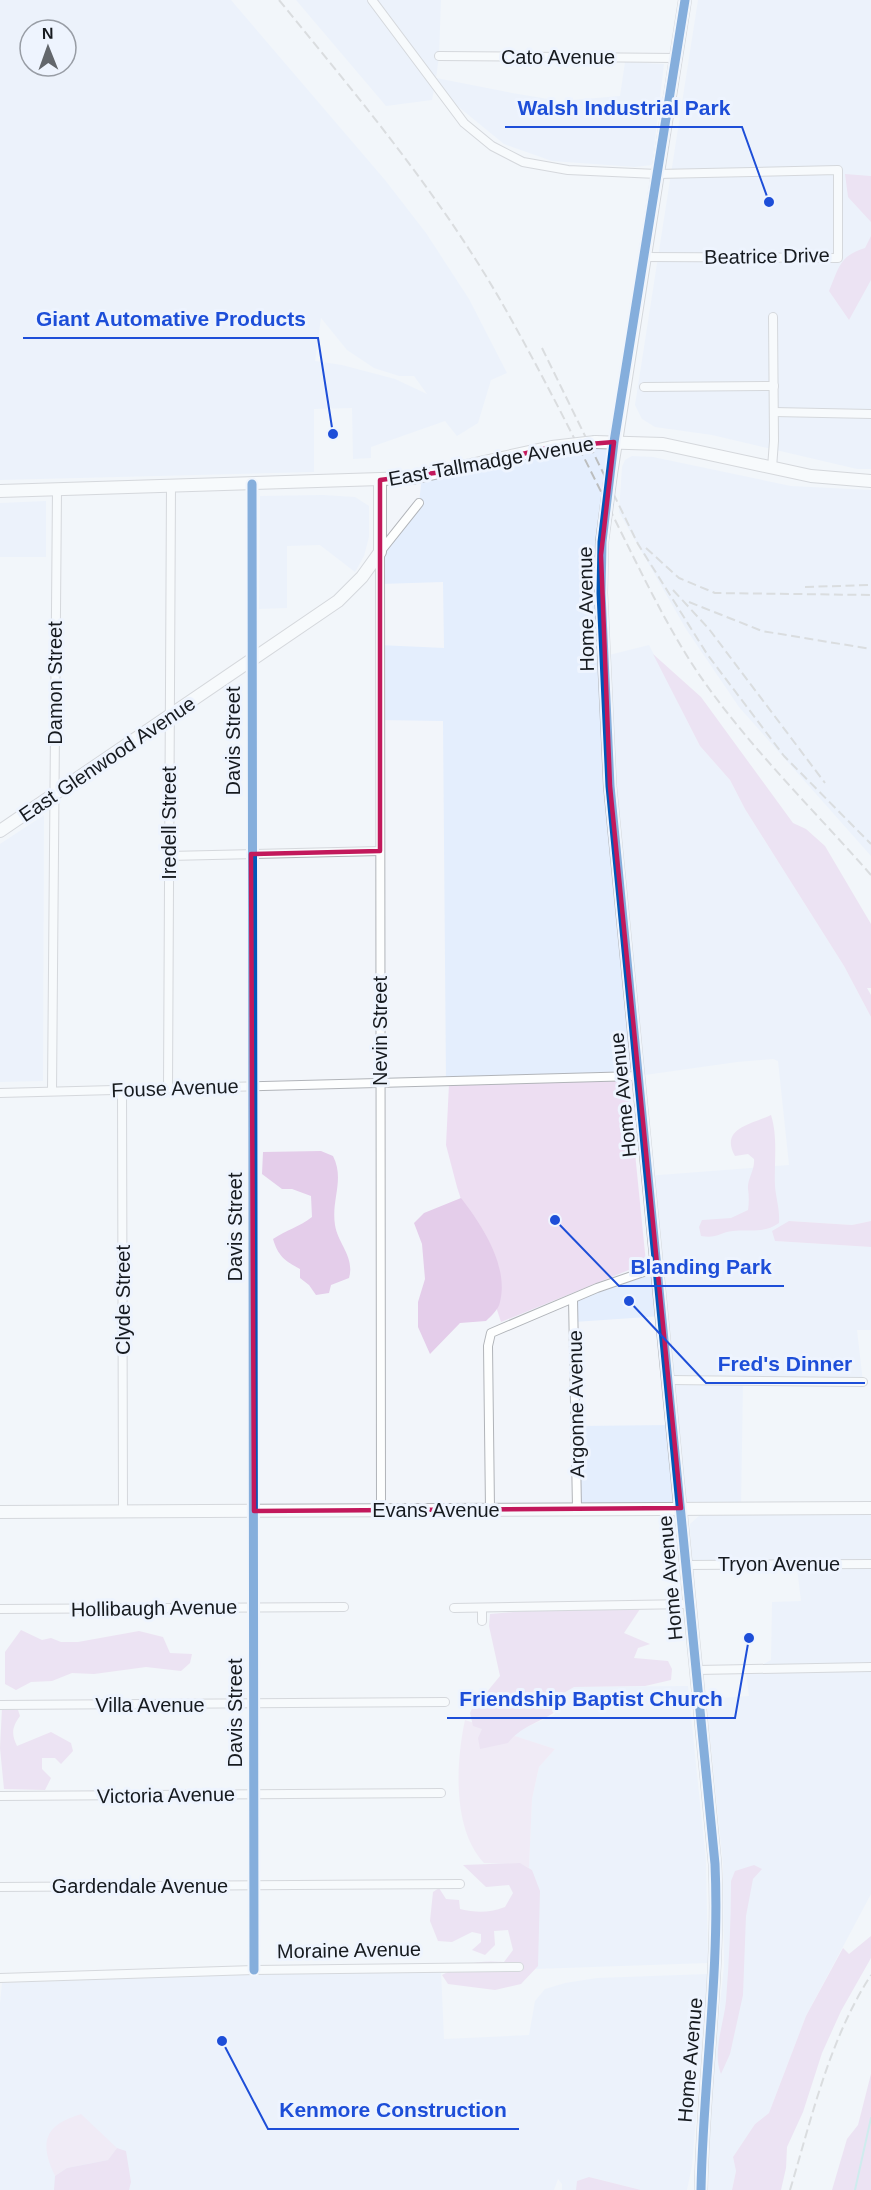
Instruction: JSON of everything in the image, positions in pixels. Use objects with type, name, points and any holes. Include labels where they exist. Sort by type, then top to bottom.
[{"type":"street","points":[[372,0],[464,123],[498,150],[524,162],[549,168],[657,174]]},
{"type":"street","name":"Home Avenue","points":[[685,0],[614,442],[602,542],[601,593],[610,786],[716,1876],[715,1971],[703,2109],[701,2190]]},
{"type":"street","name":"Cato Avenue","points":[[439,56],[676,58]]},
{"type":"street","name":"Beatrice Drive","points":[[644,257],[838,258],[838,170],[657,174]]},
{"type":"street","points":[[772,468],[773,317]]},
{"type":"street","points":[[644,387],[774,386]]},
{"type":"street","points":[[774,412],[871,414]]},
{"type":"street","name":"East Tallmadge Avenue","points":[[0,491],[380,480],[450,471],[552,447],[595,442],[673,446],[812,476],[871,481]]},
{"type":"street","points":[[380,480],[380,552]]},
{"type":"street","name":"Davis Street","points":[[252,484],[251,1086],[256,1885],[254,1970]]},
{"type":"street","name":"Iredell Street","points":[[168,1087],[171,486]]},
{"type":"street","name":"Damon Street","points":[[52,1091],[57,490]]},
{"type":"street","points":[[380,552],[420,503]]},
{"type":"street","name":"East Glenwood Avenue","points":[[0,831],[338,601],[363,577],[380,552]]},
{"type":"street","name":"Nevin Street","points":[[380,552],[381,1510]]},
{"type":"street","points":[[169,856],[380,851]]},
{"type":"street","name":"Fouse Avenue","points":[[0,1093],[638,1076]]},
{"type":"street","name":"Clyde Street","points":[[122,1089],[123,1511]]},
{"type":"street","points":[[490,1509],[489,1339],[491,1333],[658,1267]]},
{"type":"street","name":"Argonne Avenue","points":[[573,1299],[577,1508]]},
{"type":"street","points":[[669,1380],[863,1382]]},
{"type":"street","name":"Evans Avenue","points":[[0,1512],[871,1508]]},
{"type":"street","name":"Tryon Avenue","points":[[686,1565],[871,1564]]},
{"type":"street","points":[[454,1608],[690,1604]]},
{"type":"street","name":"Hollibaugh Avenue","points":[[0,1609],[344,1607]]},
{"type":"street","points":[[482,1608],[482,1621]]},
{"type":"street","points":[[697,1670],[871,1667]]},
{"type":"street","name":"Villa Avenue","points":[[0,1705],[445,1702]]},
{"type":"street","name":"Victoria Avenue","points":[[0,1796],[441,1793]]},
{"type":"street","name":"Gardendale Avenue","points":[[0,1887],[460,1884]]},
{"type":"street","name":"Moraine Avenue","points":[[0,1978],[254,1970],[519,1967]]},
{"type":"highlighted area","points":[[614,442],[601,555],[610,786],[681,1508],[254,1511],[251,854],[380,851],[380,480],[450,471],[552,447]]},
{"type":"shaded area","points":[[0,0],[231,0],[385,180],[426,233],[469,299],[507,373],[491,380],[478,423],[457,436],[445,421],[371,447],[371,458],[353,459],[352,408],[314,409],[314,472],[0,480]],"holes":[[[321,318],[347,350],[374,368],[399,376],[414,376],[427,394],[395,379],[342,365],[315,361]]]},
{"type":"shaded area","points":[[296,0],[441,0],[439,56],[432,100],[386,106]]},
{"type":"shaded area","points":[[698,0],[871,0],[871,469],[857,469],[712,435],[655,427],[642,419],[635,405]]},
{"type":"shaded area","points":[[625,62],[664,64],[652,165],[635,167],[552,161],[504,144],[455,104],[436,78],[560,101],[620,96]]},
{"type":"shaded area","points":[[845,174],[871,176],[871,222],[848,197]]},
{"type":"shaded area","points":[[871,236],[871,280],[849,320],[829,291],[841,264],[856,251],[865,248]]},
{"type":"shaded area","points":[[614,442],[604,518],[605,656],[649,645],[700,746],[730,780],[745,809],[844,966],[871,1017],[871,1221],[852,1225],[789,1221],[776,1241],[871,1247],[871,1330],[857,1330],[863,1382],[743,1382],[741,1508],[577,1508],[577,1426],[673,1425],[662,1316],[574,1322],[573,1299],[658,1267],[646,1176],[789,1165],[778,1061],[773,1059],[737,1062],[638,1076],[446,1081],[443,721],[380,720],[379,645],[444,648],[443,582],[380,584],[380,552],[419,503],[422,476]]},
{"type":"shaded area","points":[[632,456],[653,457],[791,486],[871,490],[871,856],[739,707],[686,629],[619,512],[622,467],[625,460]]},
{"type":"shaded area","points":[[260,496],[355,497],[369,506],[369,537],[364,556],[355,572],[320,545],[287,546],[287,608],[259,609]]},
{"type":"shaded area","points":[[46,501],[46,557],[0,557],[0,503]]},
{"type":"shaded area","points":[[653,654],[701,697],[793,823],[806,829],[825,846],[871,924],[871,988],[867,988],[871,995],[871,1017],[844,966],[745,809],[730,780],[700,746]]},
{"type":"shaded area","points":[[44,815],[43,1081],[0,1082],[0,844]]},
{"type":"shaded area","points":[[624,1081],[628,1083],[646,1263],[501,1322],[457,1187],[446,1145],[449,1084]]},
{"type":"shaded area","points":[[771,1115],[779,1223],[762,1230],[733,1231],[711,1237],[701,1236],[699,1227],[702,1220],[731,1218],[748,1210],[748,1185],[754,1159],[748,1154],[735,1156],[731,1147],[731,1139],[740,1128]]},
{"type":"shaded area","points":[[321,1151],[333,1156],[338,1173],[335,1225],[348,1257],[350,1270],[349,1278],[331,1285],[329,1293],[316,1295],[300,1278],[300,1269],[280,1254],[273,1239],[312,1217],[311,1196],[292,1189],[282,1189],[262,1174],[263,1152]]},
{"type":"shaded area","points":[[461,1198],[485,1233],[497,1260],[502,1288],[500,1302],[486,1321],[460,1323],[430,1354],[418,1327],[418,1302],[425,1279],[422,1244],[414,1223],[424,1213]]},
{"type":"shaded area","points":[[789,1221],[852,1225],[871,1221],[871,1247],[775,1241],[772,1231]]},
{"type":"shaded area","points":[[710,1510],[871,1515],[871,1894],[806,2016],[769,2113],[755,2124],[733,2157],[736,2171],[732,2190],[708,2190],[711,2090],[724,1966],[723,1864],[706,1699],[749,1696],[746,1674],[771,1660],[772,1602],[801,1601],[797,1568],[691,1563],[690,1524]]},
{"type":"shaded area","points":[[548,1609],[640,1609],[624,1633],[650,1644],[638,1648],[634,1658],[668,1661],[672,1669],[671,1680],[645,1686],[574,1687],[564,1693],[566,1703],[552,1714],[521,1731],[508,1743],[480,1749],[478,1738],[482,1729],[473,1726],[470,1713],[477,1697],[486,1693],[500,1676],[489,1626],[490,1614]]},
{"type":"shaded area","points":[[21,1630],[42,1640],[51,1638],[61,1642],[78,1642],[139,1631],[163,1637],[170,1653],[192,1654],[190,1663],[181,1671],[146,1667],[94,1674],[72,1673],[52,1681],[31,1682],[16,1690],[5,1684],[5,1652]]},
{"type":"shaded area","points":[[688,1686],[706,1861],[708,1963],[535,1969],[538,1965],[532,1870],[529,1868],[532,1799],[539,1767],[555,1749],[514,1736],[518,1731],[554,1715],[564,1693],[574,1687]]},
{"type":"shaded area","points":[[2,1708],[18,1710],[20,1716],[13,1731],[17,1746],[51,1732],[71,1743],[73,1751],[61,1764],[55,1758],[42,1758],[42,1769],[51,1778],[45,1790],[4,1789],[0,1748]]},
{"type":"shaded area","points":[[465,1720],[555,1749],[539,1767],[532,1799],[529,1868],[521,1864],[484,1863],[466,1832],[459,1794],[460,1755]]},
{"type":"shaded area","points":[[520,1863],[532,1870],[540,1891],[538,1966],[521,1984],[495,1990],[448,1984],[442,1975],[472,1963],[504,1962],[513,1950],[508,1930],[494,1931],[495,1945],[485,1955],[472,1950],[481,1942],[481,1934],[472,1932],[452,1942],[438,1941],[430,1921],[433,1892],[439,1888],[446,1899],[459,1900],[460,1909],[477,1912],[505,1907],[513,1893],[509,1885],[486,1887],[463,1865]]},
{"type":"shaded area","points":[[754,1865],[762,1869],[753,1879],[746,1916],[743,1995],[730,2054],[721,2074],[718,2047],[726,2001],[731,1881],[735,1871]]},
{"type":"shaded area","points":[[871,1936],[871,1958],[841,2011],[822,2053],[803,2112],[787,2147],[786,2168],[781,2190],[732,2190],[736,2171],[733,2157],[755,2124],[769,2113],[806,2016],[843,1948],[849,1954]]},
{"type":"shaded area","points":[[441,1970],[444,2039],[529,2035],[535,2001],[545,1989],[565,1983],[597,1978],[708,1974],[692,2166],[687,2190],[641,2190],[589,2177],[576,2190],[562,2190],[562,2184],[558,2179],[554,2190],[0,2190],[0,2003],[2,1983]]},
{"type":"shaded area","points":[[871,2074],[871,2190],[832,2190],[847,2139],[858,2125]]},
{"type":"shaded area","points":[[81,2114],[117,2148],[108,2160],[67,2168],[55,2176],[47,2154],[48,2136],[59,2124]]},
{"type":"shaded area","points":[[117,2148],[126,2151],[131,2182],[129,2190],[54,2190],[55,2176],[67,2168],[108,2160]]},
{"type":"shaded area","points":[[589,2177],[641,2190],[576,2190],[577,2181]]},
{"type":"waterway","points":[[855,2190],[871,2118]]},
{"type":"railway","points":[[279,0],[402,154],[486,276],[554,398],[657,604],[698,673],[759,752],[871,875]]},
{"type":"railway","points":[[542,348],[638,544],[707,654],[784,756],[871,844]]},
{"type":"railway","points":[[646,548],[679,578],[715,593],[871,595]]},
{"type":"railway","points":[[805,587],[871,585]]},
{"type":"railway","points":[[673,590],[709,629],[825,783]]},
{"type":"railway","points":[[689,602],[762,631],[871,649]]},
{"type":"railway","points":[[790,2190],[833,2052],[856,2000],[871,1975]]},
{"type":"cycle path","points":[[685,0],[614,442],[602,542],[601,593],[610,786],[715,1864],[715,1946],[701,2190]]},
{"type":"cycle path","points":[[252,484],[254,1970]]},
{"type":"place","name":"Walsh Industrial Park","points":[[769,202]]},
{"type":"place","name":"Giant Automative Products","points":[[333,434]]},
{"type":"place","name":"Blanding Park","points":[[555,1220]]},
{"type":"place","name":"Fred's Dinner","points":[[629,1301]]},
{"type":"place","name":"Friendship Baptist Church","points":[[749,1638]]},
{"type":"place","name":"Kenmore Construction","points":[[222,2041]]}]
